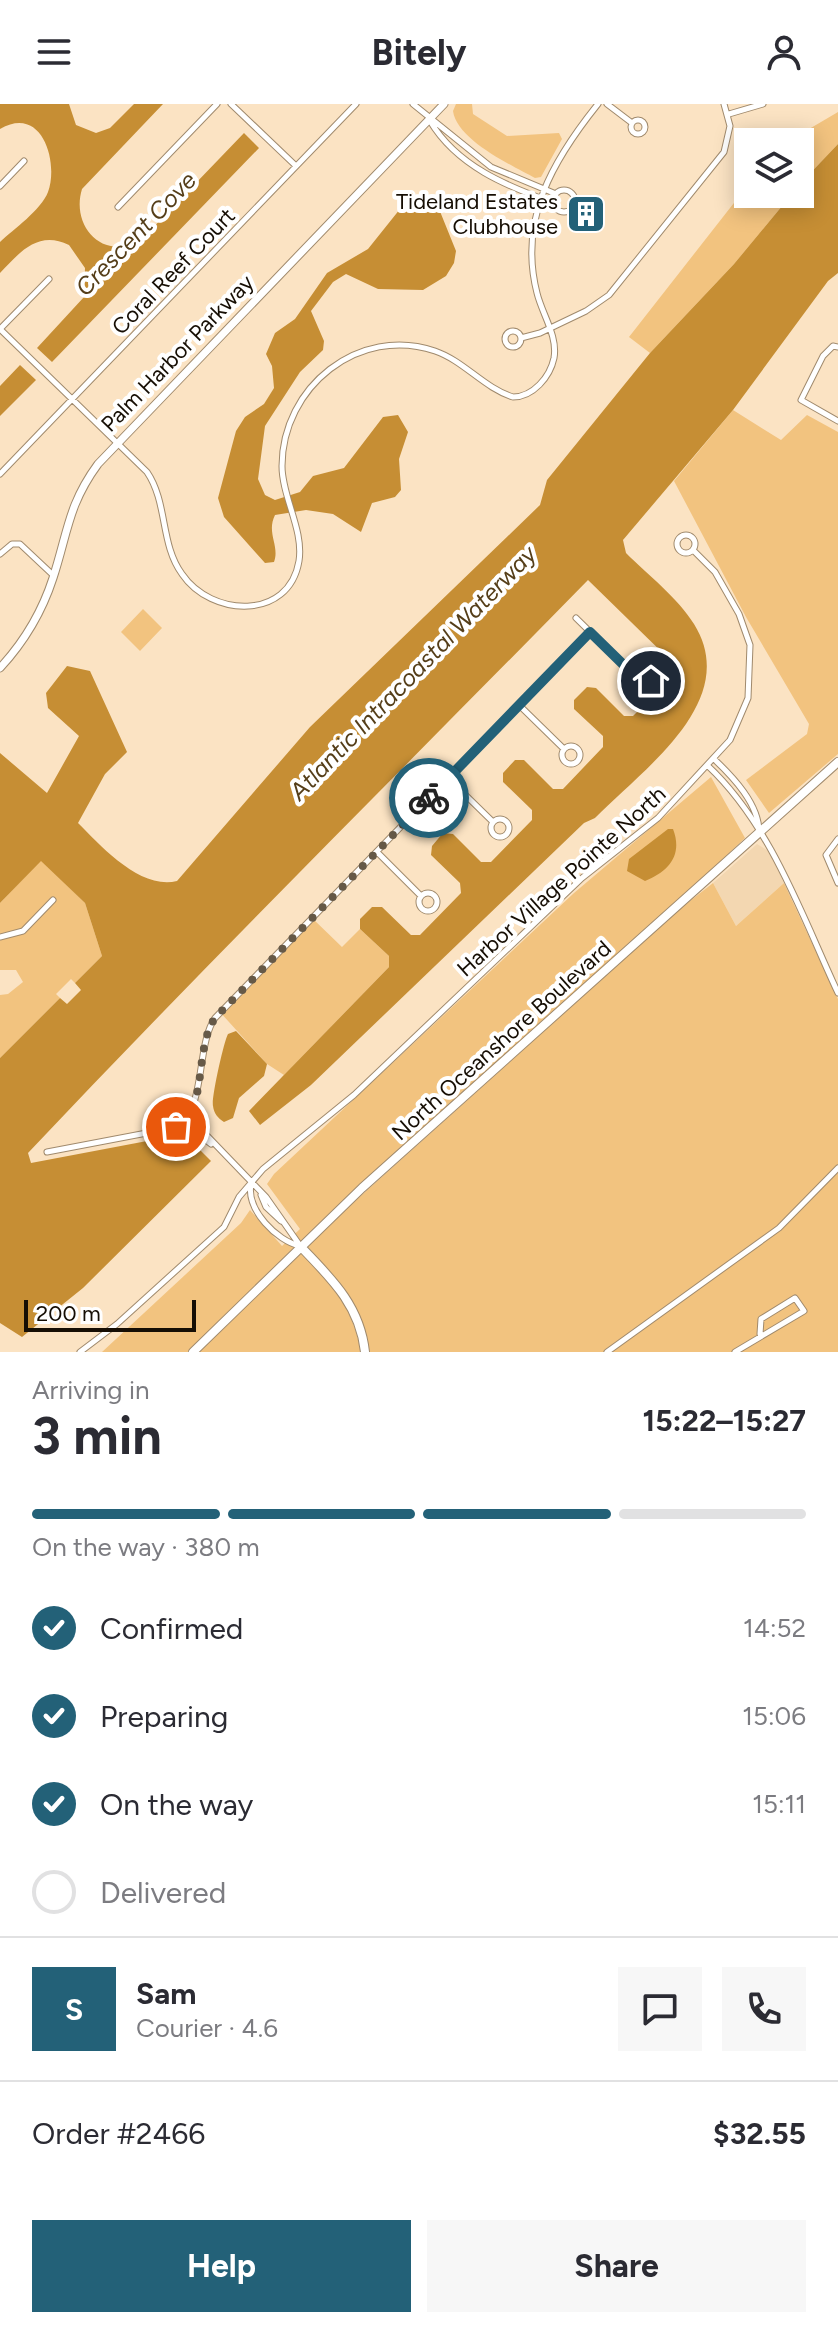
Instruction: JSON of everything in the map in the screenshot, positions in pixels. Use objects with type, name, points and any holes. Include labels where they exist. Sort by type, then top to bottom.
[{"type":"main road","name":"North Oceanshore Boulevard","points":[[193,1352],[301,1247],[838,762]]},
{"type":"main road","points":[[301,1247],[349,1301],[360,1325],[365,1352]]},
{"type":"street","points":[[118,207],[217,104]]},
{"type":"street","points":[[231,104],[296,166]]},
{"type":"street","name":"Coral Reef Court","points":[[0,474],[356,104]]},
{"type":"street","points":[[413,104],[491,167],[556,194]]},
{"type":"street","name":"Palm Harbor Parkway","points":[[0,668],[35,621],[54,576],[72,508],[92,472],[117,441],[444,104]]},
{"type":"street","points":[[49,279],[0,329],[117,441],[154,484],[179,570],[196,590],[215,601],[254,606],[270,601],[292,579],[299,560],[285,486],[283,447],[295,409],[318,378],[350,356],[382,346],[421,347],[451,358],[504,394],[519,397],[535,389],[549,371],[554,351],[532,266],[540,198],[559,155],[598,104]]},
{"type":"street","points":[[607,104],[632,123]]},
{"type":"street","points":[[521,338],[549,329],[599,303],[624,279],[721,156],[729,139],[729,114],[724,104]]},
{"type":"street","points":[[729,114],[763,104]]},
{"type":"street","points":[[430,120],[439,136],[454,150],[496,181],[554,203],[563,212],[574,205],[571,193],[562,190],[556,194],[554,203]]},
{"type":"street","points":[[454,150],[461,143]]},
{"type":"street","points":[[0,186],[24,161]]},
{"type":"street","points":[[836,346],[823,356],[801,400],[838,421]]},
{"type":"street","points":[[0,554],[12,544],[20,544],[54,576]]},
{"type":"street","name":"Harbor Village Pointe North","points":[[80,1352],[117,1324],[224,1227],[251,1182],[354,1095],[582,878],[658,818],[730,740],[744,712],[750,690],[751,654],[739,614],[712,566],[693,550]]},
{"type":"street","points":[[576,618],[635,676]]},
{"type":"street","points":[[47,1152],[173,1128],[187,1120],[205,1039],[213,1020],[590,632]]},
{"type":"street","points":[[519,705],[564,749]]},
{"type":"street","points":[[714,759],[749,801],[758,819],[759,833]]},
{"type":"street","points":[[707,766],[728,787],[759,833],[838,993]]},
{"type":"street","points":[[448,778],[493,822]]},
{"type":"street","points":[[838,839],[826,853],[838,883]]},
{"type":"street","points":[[377,852],[421,896]]},
{"type":"street","points":[[0,937],[23,931],[53,900]]},
{"type":"street","points":[[187,1120],[280,1214],[279,1220],[270,1226]]},
{"type":"street","points":[[607,1352],[779,1228],[838,1168]]},
{"type":"street","points":[[251,1182],[250,1197],[259,1213],[285,1243],[301,1247]]},
{"type":"street","points":[[261,1194],[266,1207],[301,1247]]},
{"type":"street","points":[[259,1213],[266,1207]]},
{"type":"street","points":[[735,1352],[760,1334],[804,1311],[795,1298],[761,1319],[760,1334]]},
{"type":"shaded area","points":[[456,104],[472,104],[473,114],[507,136],[559,133],[562,139],[541,177],[535,178],[474,142],[457,122],[453,111]]},
{"type":"shaded area","points":[[838,112],[838,144],[814,169],[814,128],[811,128]]},
{"type":"shaded area","points":[[734,203],[734,208],[780,208],[734,264],[650,353],[629,337]]},
{"type":"shaded area","points":[[733,410],[781,440],[807,415],[838,432],[838,754],[769,813],[746,780],[807,734],[809,724],[746,617],[674,481]]},
{"type":"shaded area","points":[[143,609],[162,628],[140,651],[121,632]]},
{"type":"shaded area","points":[[711,777],[745,838],[188,1352],[102,1352],[241,1223],[250,1210],[282,1246],[300,1229],[267,1184],[274,1174],[574,893]]},
{"type":"shaded area","points":[[757,844],[770,852],[784,883],[736,926],[713,883]]},
{"type":"shaded area","points":[[41,860],[85,903],[102,956],[75,983],[71,979],[56,994],[60,998],[0,1058],[0,995],[8,994],[23,982],[16,970],[0,970],[0,903]]},
{"type":"shaded area","points":[[713,883],[736,926],[784,883],[838,999],[838,1352],[368,1352],[354,1307],[337,1282],[305,1246],[681,908]]},
{"type":"shaded area","points":[[311,917],[342,947],[360,929],[389,956],[389,967],[284,1075],[267,1064],[219,1011]]},
{"type":"shaded area","points":[[300,1251],[340,1297],[352,1321],[361,1352],[197,1352]]},
{"type":"water","points":[[0,104],[69,104],[76,125],[96,133],[110,128],[134,104],[163,104],[82,189],[81,217],[86,228],[94,238],[116,247],[143,238],[244,133],[259,148],[52,362],[37,348],[84,297],[85,268],[69,245],[48,240],[30,246],[0,273],[0,242],[45,199],[51,180],[51,166],[49,152],[37,130],[27,124],[15,123],[0,129]]},
{"type":"water","name":"Atlantic Intracoastal Waterway","points":[[838,144],[838,273],[828,281],[733,410],[623,540],[626,553],[687,614],[705,652],[706,680],[696,706],[680,732],[637,778],[595,818],[584,823],[311,1085],[260,1125],[249,1111],[389,967],[389,956],[360,929],[360,919],[372,907],[382,907],[411,935],[420,935],[461,893],[460,883],[431,855],[432,846],[443,833],[453,834],[481,862],[491,862],[532,820],[532,810],[503,782],[503,773],[515,760],[524,760],[553,789],[563,789],[603,747],[603,736],[574,709],[574,700],[587,687],[596,688],[624,716],[633,716],[675,674],[673,663],[588,580],[28,1153],[31,1163],[184,1134],[211,1161],[83,1288],[22,1337],[0,1323],[0,1058],[60,998],[67,1004],[81,990],[75,983],[102,956],[85,903],[41,861],[0,903],[0,753],[47,793],[79,736],[48,708],[46,693],[67,666],[90,671],[127,752],[105,774],[78,823],[135,873],[163,882],[177,881],[310,727],[540,505],[547,480],[650,353],[734,264],[780,208],[814,208],[814,169]]},
{"type":"water","points":[[430,199],[437,204],[456,251],[454,263],[446,276],[423,290],[378,289],[346,274],[333,282],[311,311],[324,341],[323,350],[300,372],[265,426],[258,479],[265,495],[275,500],[300,492],[313,476],[344,468],[383,417],[398,415],[408,432],[399,459],[401,490],[395,497],[372,503],[361,532],[333,514],[306,510],[275,515],[272,528],[274,562],[265,563],[224,517],[218,498],[236,431],[245,417],[264,404],[274,388],[272,366],[266,354],[275,333],[295,319],[327,273],[368,249],[400,209],[415,201]]},
{"type":"water","points":[[20,365],[36,380],[0,416],[0,386]]},
{"type":"water","points":[[668,829],[673,829],[676,847],[667,867],[645,881],[627,871],[629,859]]},
{"type":"water","points":[[236,1031],[267,1064],[264,1076],[239,1098],[233,1118],[224,1122],[214,1111],[214,1093],[226,1039],[228,1034]]},
{"type":"way so far","points":[[176,1127],[193,1112],[205,1039],[215,1018],[429,798]]},
{"type":"place","name":"Tideland Estates Clubhouse","points":[[586,214]]},
{"type":"route","points":[[429,798],[590,632],[635,676],[633,683],[637,689],[648,690],[651,681]]},
{"type":"water label","name":"Crescent Cove","points":[[136,234]]}]
